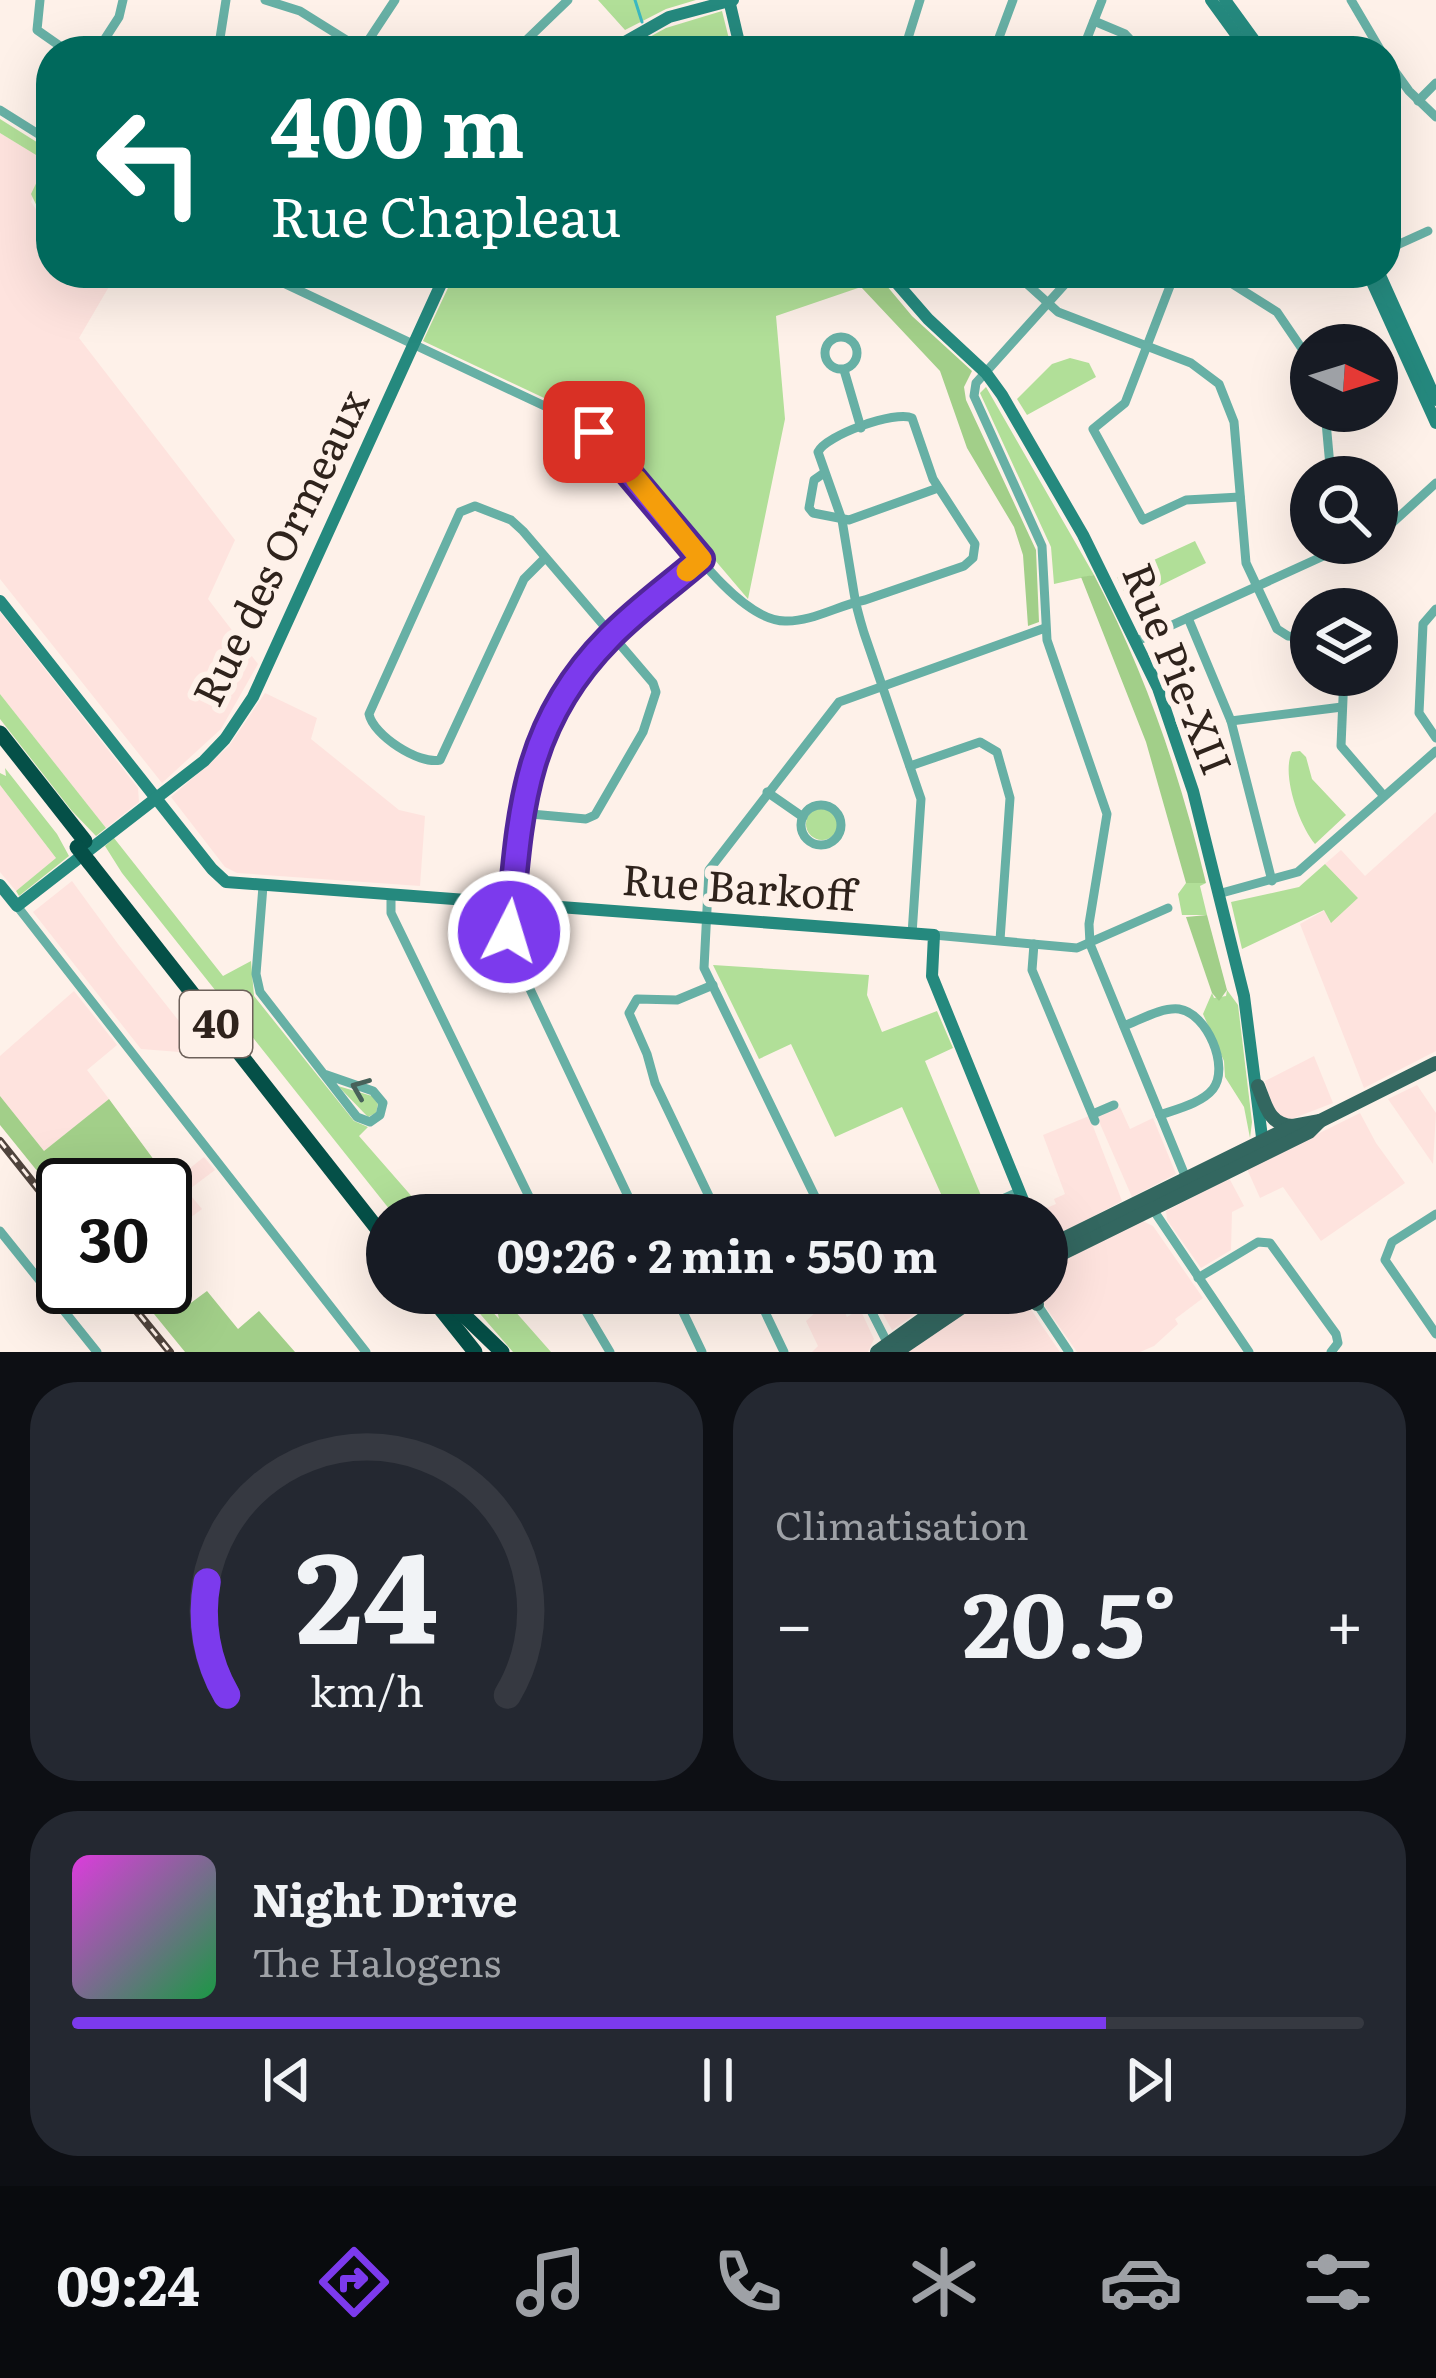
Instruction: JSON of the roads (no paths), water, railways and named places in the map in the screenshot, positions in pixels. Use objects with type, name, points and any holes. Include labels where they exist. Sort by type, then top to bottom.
[{"type":"highway","name":"40","points":[[0,733],[81,844]]},
{"type":"highway","name":"40","points":[[0,749],[366,1198]]},
{"type":"highway","name":"40","points":[[93,859],[366,1213]]},
{"type":"highway","points":[[439,1314],[460,1352]]},
{"type":"highway","points":[[444,1314],[475,1352]]},
{"type":"highway","points":[[458,1314],[488,1352]]},
{"type":"highway","points":[[463,1314],[502,1352]]},
{"type":"main road","points":[[1068,1238],[1263,1148],[1293,1126],[1320,1121],[1436,1063]]},
{"type":"main road","points":[[1258,1087],[1275,1121],[1293,1126]]},
{"type":"main road","points":[[1068,1249],[1186,1178],[1310,1132],[1320,1121]]},
{"type":"main road","points":[[888,1350],[933,1314]]},
{"type":"main road","points":[[888,1350],[948,1314]]},
{"type":"street","points":[[40,0],[38,30],[46,36]]},
{"type":"street","points":[[107,36],[123,0]]},
{"type":"street","points":[[220,36],[226,0]]},
{"type":"street","points":[[265,0],[295,9],[339,36]]},
{"type":"street","points":[[372,36],[395,0]]},
{"type":"street","points":[[530,36],[568,0]]},
{"type":"street","points":[[635,36],[669,17],[730,0],[738,36]]},
{"type":"street","points":[[909,36],[920,0]]},
{"type":"street","points":[[1000,36],[1013,0]]},
{"type":"street","points":[[1088,36],[1102,0]]},
{"type":"street","points":[[1211,0],[1237,36]]},
{"type":"street","points":[[1225,0],[1251,36]]},
{"type":"street","points":[[1351,0],[1372,36]]},
{"type":"street","points":[[1094,21],[1127,36]]},
{"type":"street","points":[[1401,79],[1436,117]]},
{"type":"street","points":[[1418,101],[1436,83]]},
{"type":"street","points":[[0,110],[36,132]]},
{"type":"street","points":[[1401,243],[1428,231]]},
{"type":"street","points":[[293,288],[594,432],[739,602],[762,617],[794,621],[855,602],[970,561],[973,539],[938,488],[909,415],[821,444],[818,456],[842,520],[855,602],[921,799],[912,934]]},
{"type":"street","name":"Rue des Ormeaux","points":[[17,906],[210,756],[248,706],[439,288]]},
{"type":"street","name":"Rue Pie-XII","points":[[901,288],[986,373],[1062,496],[1137,641],[1180,748],[1244,996],[1263,1148]]},
{"type":"street","points":[[1032,288],[1058,312],[1199,367],[1223,389],[1234,422],[1245,561],[1280,632],[1290,634]]},
{"type":"street","points":[[1062,288],[975,386],[975,400],[1043,552],[1045,628],[1107,814],[1090,944],[1186,1178]]},
{"type":"street","points":[[1168,288],[1123,406],[1093,429],[1143,520],[1186,500],[1240,497]]},
{"type":"street","points":[[1239,288],[1277,312],[1290,331]]},
{"type":"street","points":[[1375,288],[1436,423]]},
{"type":"street","points":[[1386,288],[1436,400]]},
{"type":"street","points":[[844,370],[861,428]]},
{"type":"street","points":[[824,473],[814,480],[809,508],[842,520],[938,488]]},
{"type":"street","points":[[1398,518],[1436,482]]},
{"type":"street","points":[[520,813],[586,819],[595,815],[643,732],[656,687],[518,525],[475,506],[457,517],[369,713],[374,728],[422,760],[433,763],[446,753],[524,579],[545,558]]},
{"type":"street","points":[[627,1194],[513,956],[509,937],[520,813],[532,763],[554,714],[584,666],[612,634],[701,559]]},
{"type":"street","points":[[1137,641],[1306,564]]},
{"type":"street","name":"Rue Barkoff","points":[[0,601],[220,879],[1077,948],[1168,908]]},
{"type":"street","points":[[1436,608],[1423,624],[1419,713],[1436,738]]},
{"type":"street","points":[[1188,618],[1231,721],[1272,881]]},
{"type":"street","points":[[814,1194],[703,963],[709,870],[832,708],[848,697],[1045,628]]},
{"type":"street","points":[[1343,696],[1342,748],[1384,796]]},
{"type":"street","points":[[1231,721],[1342,707]]},
{"type":"street","points":[[910,766],[980,742],[997,752],[1010,798],[1000,940]]},
{"type":"street","points":[[1218,894],[1301,870],[1436,751]]},
{"type":"street","points":[[767,792],[803,817]]},
{"type":"street","points":[[817,805],[830,806],[840,816],[839,834],[827,844],[812,842],[803,833],[803,817],[817,805]]},
{"type":"street","points":[[0,885],[366,1352]]},
{"type":"street","points":[[263,886],[258,988],[324,1074],[358,1118],[370,1122],[378,1117],[383,1103],[378,1094],[324,1074]]},
{"type":"street","points":[[391,896],[391,913],[528,1194]]},
{"type":"street","points":[[934,935],[932,976],[1021,1194]]},
{"type":"street","points":[[1034,944],[1031,970],[1094,1118],[1114,1105]]},
{"type":"street","points":[[708,1194],[655,1083],[629,1013],[637,998],[677,1000],[713,985]]},
{"type":"street","points":[[1124,1026],[1179,1009],[1198,1018],[1207,1032],[1219,1067],[1215,1087],[1160,1115]]},
{"type":"street","points":[[1013,1194],[1020,1191]]},
{"type":"street","points":[[1149,1203],[1249,1352]]},
{"type":"street","points":[[1436,1214],[1393,1242],[1385,1259],[1436,1334]]},
{"type":"street","points":[[0,1232],[97,1352]]},
{"type":"street","points":[[1198,1278],[1258,1242],[1270,1243],[1336,1334],[1338,1343],[1331,1352]]},
{"type":"street","points":[[590,1314],[610,1352]]},
{"type":"street","points":[[684,1314],[702,1352]]},
{"type":"street","points":[[766,1314],[784,1352]]},
{"type":"street","points":[[872,1314],[888,1350]]},
{"type":"street","points":[[1043,1314],[1069,1352]]},
{"type":"waterway","points":[[635,0],[642,22]]},
{"type":"railway","points":[[0,1141],[36,1186]]},
{"type":"railway","points":[[139,1314],[170,1352]]}]
